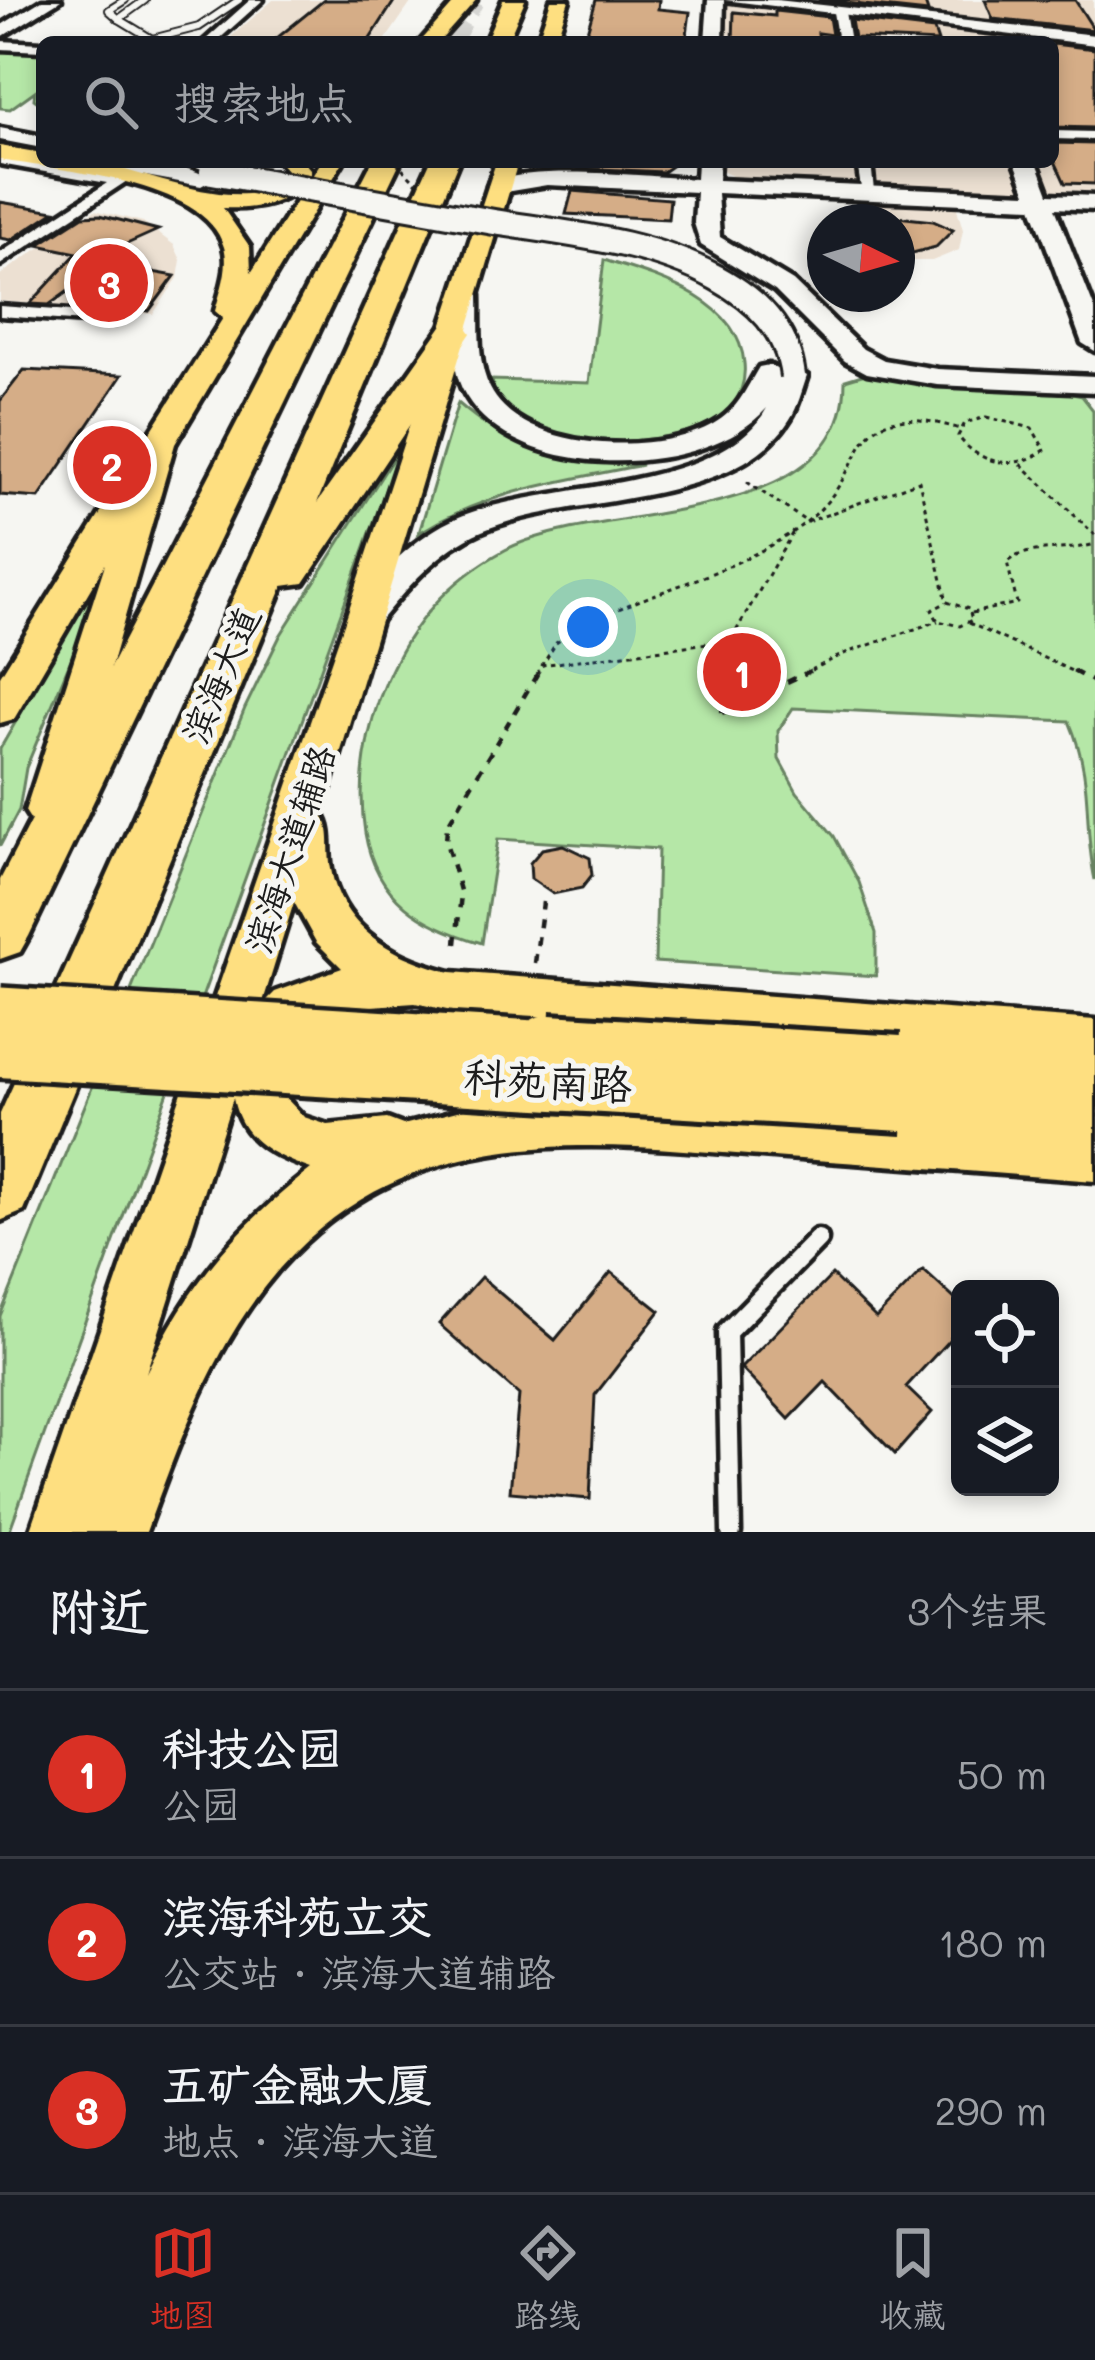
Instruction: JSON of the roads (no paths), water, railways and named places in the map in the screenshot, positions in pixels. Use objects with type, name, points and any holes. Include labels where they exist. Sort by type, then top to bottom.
[{"type":"highway","points":[[499,36],[514,0]]},
{"type":"highway","points":[[11,914],[383,168]]},
{"type":"highway","name":"滨海大道","points":[[0,1189],[441,168]]},
{"type":"highway","points":[[216,685],[459,318]]},
{"type":"main road","points":[[427,36],[436,0]]},
{"type":"main road","points":[[431,36],[466,0]]},
{"type":"main road","points":[[548,36],[560,0]]},
{"type":"main road","points":[[0,130],[36,140]]},
{"type":"main road","points":[[0,152],[36,159]]},
{"type":"main road","points":[[97,168],[198,182],[222,201],[267,198],[298,179],[298,168]]},
{"type":"main road","points":[[0,709],[328,168]]},
{"type":"main road","points":[[459,318],[445,279],[452,249],[470,192],[485,168],[502,169]]},
{"type":"main road","name":"滨海大道辅路","points":[[63,1532],[366,615],[502,169]]},
{"type":"main road","points":[[198,182],[237,245],[236,282],[221,341]]},
{"type":"main road","points":[[11,914],[159,444]]},
{"type":"main road","points":[[0,679],[36,649]]},
{"type":"main road","points":[[311,784],[308,869],[314,896],[328,925],[379,969],[457,969],[1095,1042]]},
{"type":"main road","points":[[457,969],[356,982],[314,993],[272,1025],[262,1041],[254,1082],[271,1124],[313,1149],[359,1151],[524,1120],[588,1119],[1095,1156]]},
{"type":"main road","name":"科苑南路","points":[[0,1010],[902,1084],[1095,1115]]},
{"type":"main road","name":"科苑南路","points":[[0,1048],[902,1084],[1095,1076]]},
{"type":"main road","points":[[113,1532],[176,1371],[204,1319],[257,1249],[316,1198],[346,1179],[418,1144],[470,1128]]},
{"type":"street","points":[[0,22],[37,0]]},
{"type":"street","points":[[0,33],[53,0]]},
{"type":"street","points":[[216,36],[256,0]]},
{"type":"street","points":[[714,36],[716,0]]},
{"type":"street","points":[[732,0],[838,6]]},
{"type":"street","points":[[771,0],[838,6],[973,30],[1095,37]]},
{"type":"street","points":[[961,0],[973,30]]},
{"type":"street","points":[[838,6],[843,36]]},
{"type":"street","points":[[0,45],[36,47]]},
{"type":"street","points":[[1059,135],[1095,136]]},
{"type":"street","points":[[0,152],[36,143]]},
{"type":"street","points":[[0,152],[36,161]]},
{"type":"street","points":[[0,260],[120,182],[64,168]]},
{"type":"street","points":[[131,168],[566,245],[655,266],[712,290],[740,311],[781,375],[784,412],[763,440],[744,452],[687,473],[548,499],[487,517],[434,545],[366,615]]},
{"type":"street","points":[[167,168],[198,182]]},
{"type":"street","points":[[865,168],[868,188]]},
{"type":"street","points":[[1028,168],[1095,343]]},
{"type":"street","points":[[502,169],[539,179],[707,176],[1041,198]]},
{"type":"street","points":[[707,176],[1095,201]]},
{"type":"street","points":[[707,176],[710,240],[784,286],[860,360],[923,376],[1095,385]]},
{"type":"street","points":[[0,311],[114,319]]},
{"type":"street","points":[[459,318],[480,398],[500,418],[551,442],[616,452],[658,450],[701,440],[748,415],[766,387],[781,375]]},
{"type":"lane","points":[[125,0],[110,10],[149,36]]},
{"type":"lane","points":[[119,19],[145,0]]},
{"type":"lane","points":[[183,36],[210,26],[239,0]]},
{"type":"lane","points":[[730,1532],[727,1332],[818,1239]]},
{"type":"tunnel","points":[[452,36],[472,0]]},
{"type":"place","name":"五矿金融大厦","points":[[109,283]]},
{"type":"place","name":"滨海科苑立交","points":[[112,465]]},
{"type":"place","name":"科技公园","points":[[742,672]]}]
